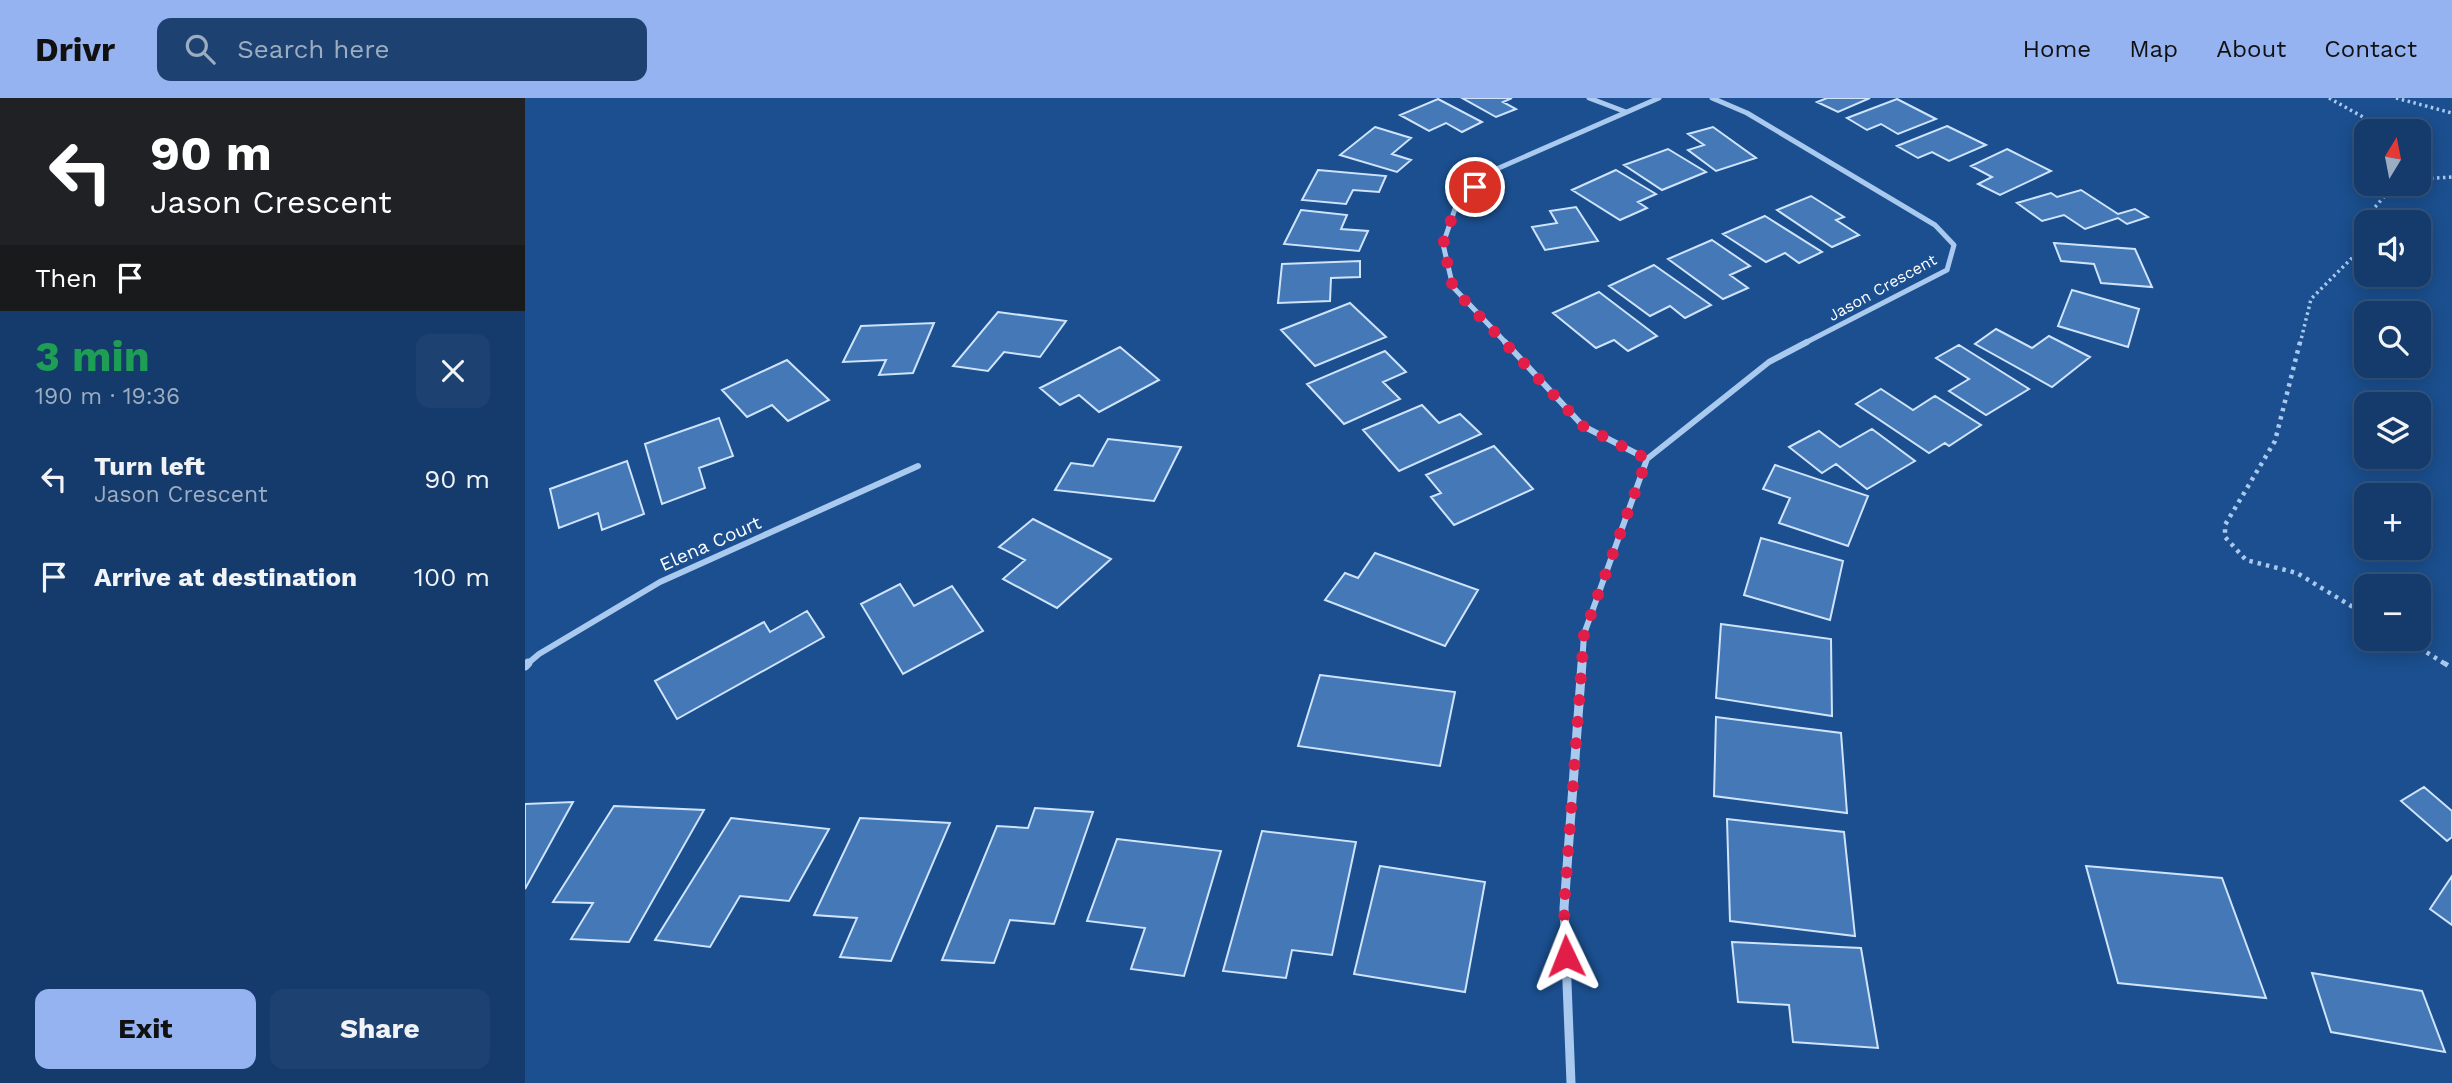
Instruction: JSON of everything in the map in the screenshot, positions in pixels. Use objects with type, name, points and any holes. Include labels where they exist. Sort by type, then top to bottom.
[{"type":"street","points":[[1589,98],[1626,112]]},
{"type":"street","points":[[1571,1083],[1564,908],[1584,634],[1647,459],[1583,426],[1453,288],[1443,244],[1457,203],[1492,171],[1659,98]]},
{"type":"street","name":"Jason Crescent","points":[[1647,459],[1769,362],[1947,270],[1954,245],[1935,225],[1747,113],[1712,98]]},
{"type":"street","name":"Elena Court","points":[[525,666],[539,654],[660,582],[918,466]]},
{"type":"path","points":[[2329,98],[2367,119]]},
{"type":"path","points":[[2396,98],[2452,113]]},
{"type":"path","points":[[2431,178],[2452,177]]},
{"type":"path","points":[[2354,608],[2297,573],[2246,560],[2225,537],[2225,525],[2275,441],[2311,299],[2334,273],[2355,256],[2363,221],[2385,196]]},
{"type":"path","points":[[2424,651],[2452,668]]},
{"type":"building","points":[[1462,98],[1512,98],[1503,102],[1516,109],[1496,117]]},
{"type":"building","points":[[1827,98],[1870,98],[1838,112],[1817,102]]},
{"type":"building","points":[[1438,99],[1482,122],[1462,132],[1446,123],[1429,131],[1400,115]]},
{"type":"building","points":[[1897,99],[1936,119],[1898,134],[1881,124],[1867,130],[1847,118]]},
{"type":"building","points":[[1947,126],[1986,145],[1949,161],[1932,152],[1918,158],[1897,146]]},
{"type":"building","points":[[1375,127],[1411,138],[1392,154],[1411,160],[1397,172],[1340,155]]},
{"type":"building","points":[[1713,127],[1756,158],[1716,171],[1688,150],[1704,145],[1688,134]]},
{"type":"building","points":[[1668,149],[1706,172],[1662,190],[1624,165]]},
{"type":"building","points":[[2007,149],[2051,171],[2000,195],[1978,184],[1992,177],[1971,166]]},
{"type":"building","points":[[1318,170],[1386,176],[1379,192],[1353,190],[1346,204],[1302,200]]},
{"type":"building","points":[[1616,170],[1656,194],[1638,202],[1647,208],[1620,220],[1572,190]]},
{"type":"building","points":[[2081,190],[2118,214],[2135,209],[2148,217],[2127,224],[2118,218],[2085,229],[2064,215],[2042,221],[2017,203],[2051,193],[2057,197]]},
{"type":"building","points":[[1811,196],[1844,217],[1836,220],[1859,235],[1832,247],[1777,210]]},
{"type":"building","points":[[1576,207],[1598,241],[1545,250],[1532,227],[1557,223],[1550,211]]},
{"type":"building","points":[[1301,210],[1347,215],[1341,229],[1368,231],[1359,251],[1284,244]]},
{"type":"building","points":[[1765,216],[1822,252],[1799,263],[1785,253],[1766,262],[1723,234]]},
{"type":"building","points":[[1712,240],[1750,266],[1730,275],[1748,288],[1723,299],[1668,259]]},
{"type":"building","points":[[2054,243],[2135,249],[2152,287],[2101,283],[2094,264],[2061,261]]},
{"type":"building","points":[[1360,261],[1360,277],[1331,278],[1330,301],[1278,303],[1282,264]]},
{"type":"building","points":[[1654,265],[1711,305],[1685,318],[1670,306],[1650,316],[1609,286]]},
{"type":"building","points":[[2072,290],[2139,309],[2128,347],[2058,326]]},
{"type":"building","points":[[1599,292],[1657,336],[1628,351],[1614,340],[1596,348],[1553,313]]},
{"type":"building","points":[[1350,303],[1386,337],[1315,366],[1281,330]]},
{"type":"building","points":[[998,312],[1066,321],[1040,357],[1004,352],[988,371],[953,366]]},
{"type":"building","points":[[934,323],[913,373],[879,375],[886,360],[843,362],[861,326]]},
{"type":"building","points":[[1996,329],[2032,348],[2049,336],[2090,357],[2052,387],[1975,344]]},
{"type":"building","points":[[1959,345],[2029,389],[1986,415],[1949,391],[1969,379],[1936,358]]},
{"type":"building","points":[[1120,347],[1159,380],[1099,412],[1079,395],[1060,405],[1040,388]]},
{"type":"building","points":[[1385,351],[1406,372],[1383,382],[1400,399],[1344,424],[1307,384]]},
{"type":"building","points":[[787,360],[829,400],[788,421],[772,405],[747,417],[722,390]]},
{"type":"building","points":[[1881,389],[1913,410],[1935,396],[1981,425],[1949,446],[1945,443],[1929,453],[1856,404]]},
{"type":"building","points":[[1422,405],[1439,423],[1460,414],[1481,434],[1399,471],[1363,430]]},
{"type":"building","points":[[719,418],[733,456],[699,468],[705,488],[662,504],[645,444]]},
{"type":"building","points":[[1872,429],[1915,461],[1867,489],[1836,464],[1822,473],[1789,447],[1819,431],[1840,447]]},
{"type":"building","points":[[1108,439],[1181,447],[1154,501],[1055,490],[1071,463],[1093,466]]},
{"type":"building","points":[[1494,446],[1533,489],[1454,525],[1431,497],[1441,493],[1426,475]]},
{"type":"building","points":[[627,461],[644,514],[602,530],[598,513],[559,528],[550,489]]},
{"type":"building","points":[[1775,465],[1868,496],[1848,546],[1779,523],[1790,498],[1763,489]]},
{"type":"building","points":[[1033,519],[1111,559],[1057,608],[1003,579],[1025,560],[999,547]]},
{"type":"building","points":[[1761,538],[1843,561],[1830,620],[1744,595]]},
{"type":"building","points":[[1375,553],[1478,590],[1445,646],[1325,600],[1345,573],[1358,578]]},
{"type":"building","points":[[900,584],[914,606],[952,586],[983,631],[903,674],[861,604]]},
{"type":"building","points":[[807,611],[824,637],[677,719],[655,681],[764,622],[770,632]]},
{"type":"building","points":[[1721,624],[1831,639],[1832,716],[1716,698]]},
{"type":"building","points":[[1320,675],[1455,692],[1440,766],[1298,746]]},
{"type":"building","points":[[1716,717],[1841,733],[1847,813],[1714,796]]},
{"type":"building","points":[[2424,787],[2452,811],[2452,837],[2447,841],[2401,801]]},
{"type":"building","points":[[573,802],[525,889],[525,804]]},
{"type":"building","points":[[614,806],[704,810],[629,942],[571,939],[593,903],[553,902]]},
{"type":"building","points":[[1035,808],[1093,812],[1054,924],[1010,920],[994,963],[942,960],[997,826],[1028,828]]},
{"type":"building","points":[[731,818],[829,829],[789,901],[740,896],[710,947],[655,940]]},
{"type":"building","points":[[860,818],[950,823],[891,961],[840,957],[857,918],[814,915]]},
{"type":"building","points":[[1727,819],[1844,832],[1855,936],[1730,921]]},
{"type":"building","points":[[1262,831],[1356,842],[1332,955],[1292,950],[1286,978],[1223,971]]},
{"type":"building","points":[[1117,839],[1221,851],[1184,976],[1131,969],[1145,928],[1087,921]]},
{"type":"building","points":[[1380,866],[1485,882],[1465,992],[1354,974]]},
{"type":"building","points":[[2086,866],[2222,878],[2266,998],[2118,983]]},
{"type":"building","points":[[2452,876],[2452,925],[2430,909]]},
{"type":"building","points":[[1732,942],[1861,948],[1878,1048],[1793,1042],[1789,1005],[1738,1002]]},
{"type":"building","points":[[2312,973],[2422,991],[2445,1052],[2331,1032]]},
{"type":"route","points":[[1475,187],[1457,203],[1443,244],[1453,288],[1583,426],[1647,459],[1584,634],[1564,908],[1566,956]]}]
